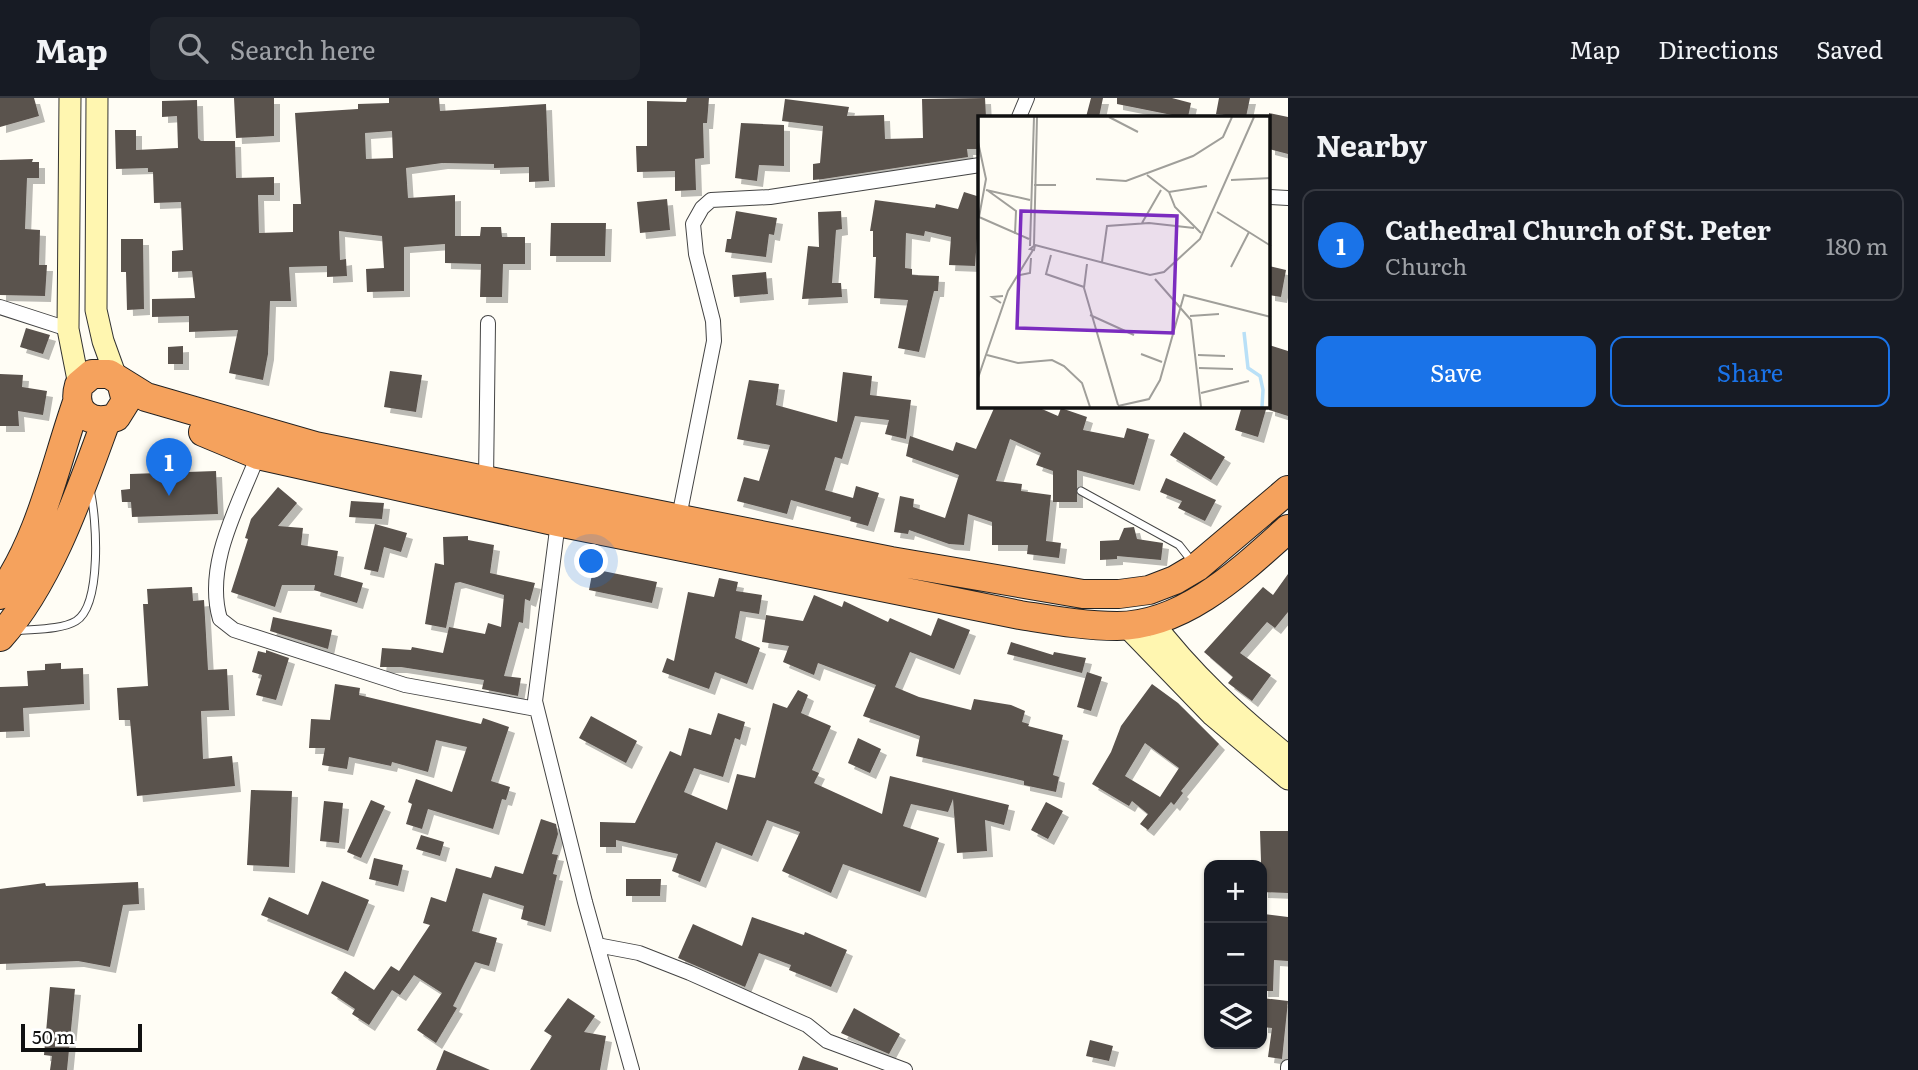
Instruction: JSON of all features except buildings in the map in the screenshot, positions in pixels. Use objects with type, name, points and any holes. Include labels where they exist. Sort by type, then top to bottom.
[{"type":"highway","points":[[0,595],[10,582],[34,530],[78,394],[85,379],[100,372],[118,380],[136,394],[254,429],[486,481],[679,517],[888,574],[1020,615],[1096,625],[1138,623],[1191,605],[1288,529]]},
{"type":"highway","points":[[2,634],[32,595],[111,419],[126,401],[118,380]]},
{"type":"highway","points":[[78,394],[84,416],[111,419],[126,415],[162,418],[224,439],[258,455],[558,522],[888,574],[1083,594],[1119,594],[1149,590],[1197,567],[1288,490]]},
{"type":"street","points":[[70,98],[68,328],[78,394]]},
{"type":"street","points":[[97,98],[96,310],[103,341],[118,380]]},
{"type":"street","points":[[1018,116],[1027,98]]},
{"type":"street","points":[[679,517],[714,341],[711,313],[696,254],[694,224],[702,208],[711,200],[783,195],[978,165]]},
{"type":"street","points":[[1270,197],[1288,198]]},
{"type":"street","points":[[0,307],[68,328]]},
{"type":"street","points":[[486,481],[488,323]]},
{"type":"street","points":[[258,455],[222,548],[214,587],[220,619],[234,630],[405,685],[536,709]]},
{"type":"street","points":[[558,522],[536,680],[536,709],[632,1070]]},
{"type":"street","points":[[1138,623],[1176,653],[1232,710],[1288,756]]},
{"type":"street","points":[[1138,623],[1212,715],[1288,779]]},
{"type":"street","points":[[597,945],[639,953],[690,973],[807,1025],[827,1041],[905,1070]]},
{"type":"lane","points":[[2,634],[75,622],[88,609],[96,538],[96,512],[86,474]]},
{"type":"lane","points":[[1081,491],[1178,545],[1197,567]]},
{"type":"place","name":"Cathedral Church of St. Peter","points":[[169,496]]}]
